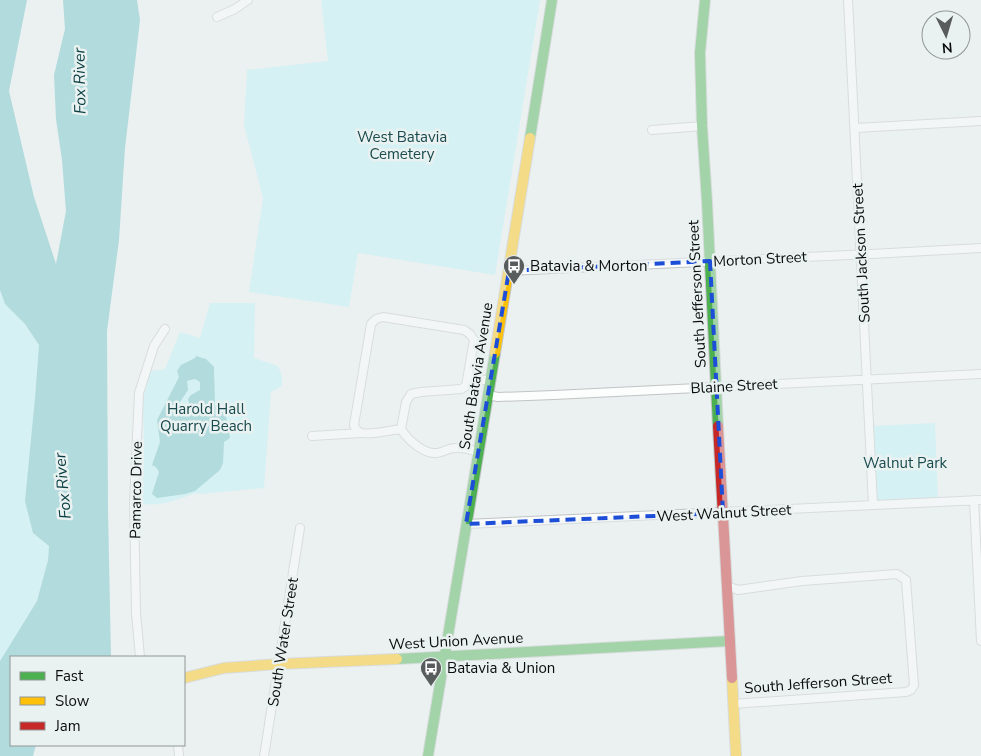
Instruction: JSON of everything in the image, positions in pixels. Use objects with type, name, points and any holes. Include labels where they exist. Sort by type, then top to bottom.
[{"type":"street","points":[[217,17],[248,0]]},
{"type":"street","name":"South Batavia Avenue","points":[[428,756],[552,0]]},
{"type":"street","name":"South Jefferson Street","points":[[705,0],[700,53],[702,126],[736,756]]},
{"type":"street","name":"South Jackson Street","points":[[848,0],[874,505]]},
{"type":"street","points":[[855,128],[981,121]]},
{"type":"street","points":[[652,130],[702,126]]},
{"type":"street","name":"Morton Street","points":[[509,271],[981,248]]},
{"type":"street","points":[[361,433],[357,431],[354,425],[371,324],[376,319],[383,317],[464,330],[474,340],[466,386],[461,389],[411,394],[406,402],[401,429],[420,449],[428,452],[436,453],[456,448],[478,452]]},
{"type":"street","name":"Pamarco Drive","points":[[140,656],[136,613],[134,503],[139,393],[154,346],[165,329]]},
{"type":"street","name":"Blaine Street","points":[[488,395],[554,395],[981,374]]},
{"type":"street","points":[[467,380],[490,380]]},
{"type":"street","points":[[312,436],[401,429]]},
{"type":"street","points":[[978,500],[981,640]]},
{"type":"street","name":"West Walnut Street","points":[[466,524],[978,500]]},
{"type":"street","name":"South Water Street","points":[[264,756],[300,528]]},
{"type":"street","name":"South Jefferson Street","points":[[727,586],[738,590],[802,581],[897,574],[906,580],[914,684],[911,690],[906,692],[733,704]]},
{"type":"street","name":"West Union Avenue","points":[[185,678],[224,668],[279,664],[730,641]]},
{"type":"highlighted area","points":[[710,261],[723,513],[466,524],[509,271]]},
{"type":"green space","name":"West Batavia Cemetery","points":[[321,0],[540,0],[495,275],[358,253],[349,307],[249,292],[263,198],[244,125],[247,70],[328,61]]},
{"type":"green space","points":[[0,290],[5,304],[25,324],[39,345],[35,398],[33,533],[49,545],[48,560],[37,601],[0,661]]},
{"type":"green space","name":"Harold Hall Quarry Beach","points":[[210,303],[255,303],[254,358],[278,366],[282,376],[282,386],[271,392],[264,488],[196,493],[163,503],[142,504],[143,402],[148,373],[165,369],[180,332],[200,338]]},
{"type":"green space","name":"Walnut Park","points":[[935,423],[938,500],[875,503],[871,426]]},
{"type":"water","name":"Fox River","points":[[0,0],[27,0],[9,91],[34,197],[56,264],[66,211],[62,160],[56,119],[54,75],[65,29],[63,0],[137,0],[140,20],[125,148],[119,240],[107,331],[111,656],[10,656],[10,746],[36,746],[33,756],[0,756],[0,661],[37,601],[48,560],[49,546],[33,533],[25,501],[39,345],[25,324],[5,304],[0,290]]},
{"type":"water","points":[[196,356],[206,359],[214,367],[215,406],[225,410],[230,438],[224,442],[223,463],[220,470],[195,491],[157,498],[152,494],[159,472],[152,465],[160,442],[157,420],[179,377],[177,371],[181,365]],"holes":[[[195,379],[200,382],[200,390],[188,399],[189,404],[195,408],[195,414],[173,411],[173,405],[180,405],[188,390],[187,381]]]},
{"type":"traffic: fast","points":[[530,138],[552,0]]},
{"type":"traffic: fast","points":[[705,0],[700,53],[702,126],[718,426]]},
{"type":"traffic: fast","points":[[428,756],[495,353]]},
{"type":"traffic: fast","points":[[397,659],[730,641]]},
{"type":"traffic: slow","points":[[495,353],[530,138]]},
{"type":"traffic: slow","points":[[185,678],[224,668],[397,659]]},
{"type":"traffic: slow","points":[[732,678],[736,756]]},
{"type":"traffic: jam","points":[[718,426],[732,678]]},
{"type":"place","name":"Batavia & Morton","points":[[514,285]]},
{"type":"place","name":"Batavia & Union","points":[[431,687]]}]
